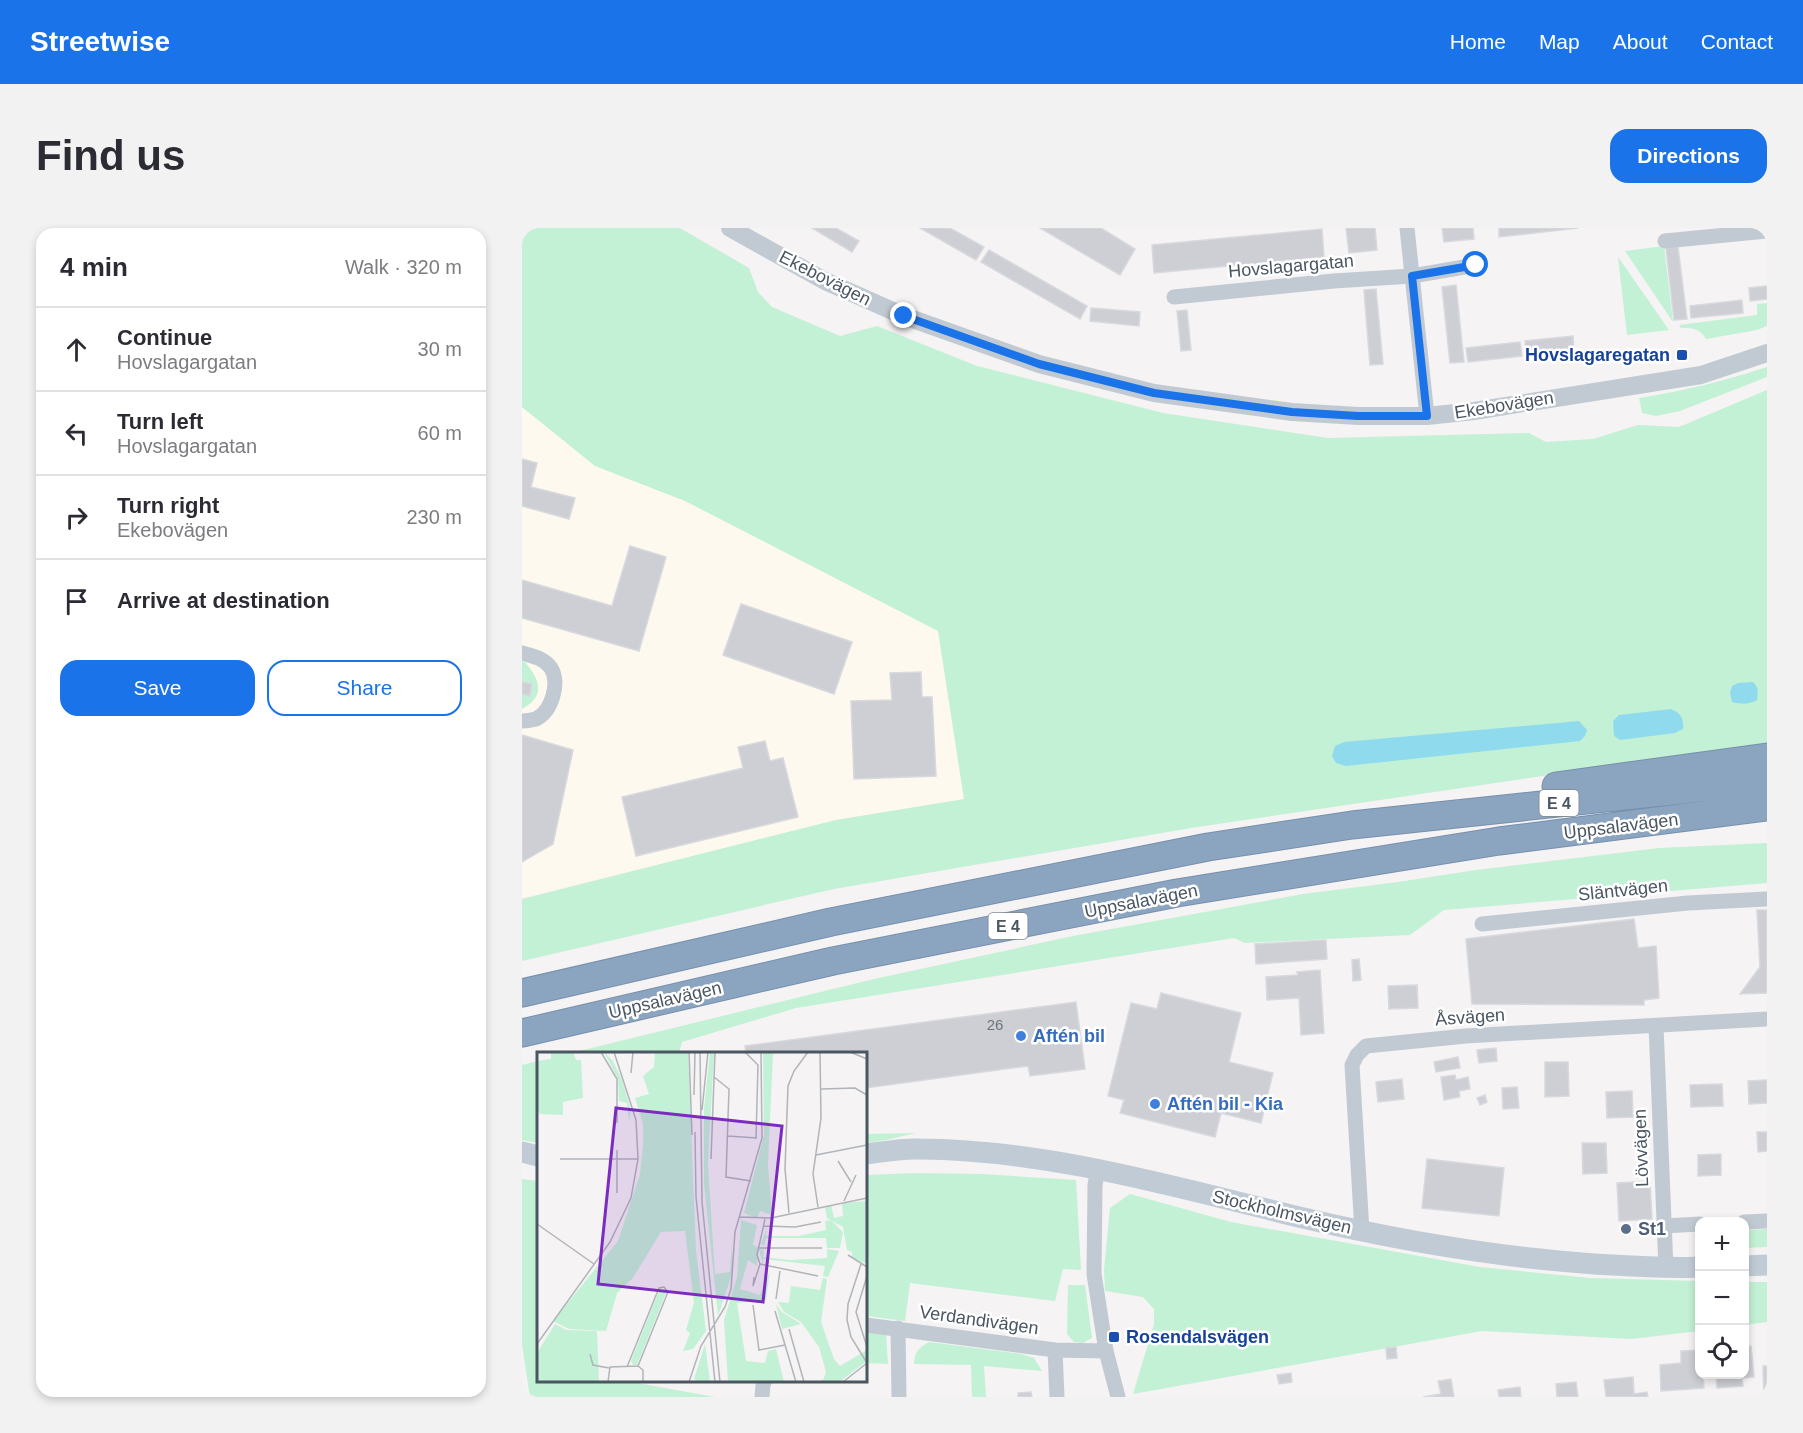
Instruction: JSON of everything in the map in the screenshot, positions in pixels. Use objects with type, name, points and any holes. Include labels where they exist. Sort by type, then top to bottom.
[{"type":"highway","points":[[1352,825],[1581,782],[1767,757]]},
{"type":"highway","name":"Uppsalavägen","points":[[522,993],[831,922],[1208,847],[1352,825],[1767,781]]},
{"type":"highway","name":"Uppsalavägen","points":[[522,1033],[844,958],[1177,893],[1499,842],[1767,807]]},
{"type":"highway","points":[[1499,842],[1767,826]]},
{"type":"main road","name":"Stockholmsvägen","points":[[867,1154],[918,1149],[988,1152],[1098,1169],[1362,1231],[1465,1250],[1563,1262],[1666,1269],[1695,1267]]},
{"type":"main road","points":[[522,1152],[537,1156]]},
{"type":"main road","points":[[1749,1266],[1767,1265]]},
{"type":"street","name":"Ekebovägen","points":[[730,228],[825,281],[904,316],[1039,364],[1154,393],[1280,410],[1358,416],[1427,416],[1474,411],[1701,375],[1767,353]]},
{"type":"street","points":[[1407,228],[1427,416]]},
{"type":"street","points":[[1665,241],[1767,231]]},
{"type":"street","name":"Hovslagargatan","points":[[1174,297],[1334,281],[1412,276],[1476,265]]},
{"type":"street","points":[[522,653],[539,658],[550,668],[554,677],[554,692],[544,712],[536,719],[522,721]]},
{"type":"street","name":"Släntvägen","points":[[1482,924],[1688,903],[1767,899]]},
{"type":"street","name":"Åsvägen","points":[[1362,1231],[1352,1065],[1357,1054],[1366,1047],[1466,1036],[1767,1019]]},
{"type":"street","name":"Lövvägen","points":[[1656,1026],[1666,1269]]},
{"type":"street","points":[[1098,1169],[1095,1185],[1094,1274],[1106,1351],[1118,1397]]},
{"type":"street","points":[[1749,1222],[1767,1221]]},
{"type":"street","points":[[1664,1226],[1695,1224]]},
{"type":"street","name":"Verdandivägen","points":[[867,1324],[1055,1350],[1106,1351]]},
{"type":"street","name":"Verdandivägen","points":[[898,1329],[899,1397]]},
{"type":"street","name":"Verdandivägen","points":[[1055,1350],[1057,1397]]},
{"type":"street","points":[[762,1397],[764,1382]]},
{"type":"shaded area","points":[[522,407],[595,466],[685,501],[938,631],[964,800],[836,820],[522,898]]},
{"type":"green space","points":[[522,228],[680,228],[749,268],[758,292],[772,307],[840,336],[877,326],[977,366],[1163,413],[1328,438],[1529,433],[1546,442],[1593,439],[1638,425],[1679,427],[1767,390],[1767,746],[1543,776],[1191,828],[834,889],[522,961],[522,899],[836,820],[964,799],[938,631],[685,501],[595,466],[522,407]]},
{"type":"green space","points":[[1664,246],[1673,322],[1625,251]]},
{"type":"green space","points":[[1618,257],[1669,330],[1627,335]]},
{"type":"green space","points":[[1767,303],[1767,326],[1757,330],[1706,339],[1698,331],[1681,328],[1679,325],[1757,315],[1757,304]]},
{"type":"green space","points":[[1767,367],[1767,377],[1680,411],[1656,416],[1642,413],[1639,398],[1704,385]]},
{"type":"green space","points":[[522,661],[534,675],[538,687],[535,699],[522,709]]},
{"type":"green space","points":[[1767,843],[1767,883],[1444,910],[1410,935],[1245,943],[1234,938],[796,1008],[682,1042],[679,1052],[575,1052],[874,979],[1073,936],[1303,894],[1659,848]]},
{"type":"green space","points":[[537,1061],[537,1143],[522,1140],[522,1065]]},
{"type":"green space","points":[[916,1133],[867,1143],[867,1134]]},
{"type":"green space","points":[[981,1174],[1076,1180],[1081,1270],[1063,1269],[1055,1301],[910,1283],[905,1321],[867,1316],[867,1175]]},
{"type":"green space","points":[[522,1179],[537,1181],[537,1382],[632,1382],[715,1397],[530,1397],[522,1345]]},
{"type":"green space","points":[[1130,1194],[1231,1222],[1480,1267],[1590,1278],[1695,1281],[1695,1331],[1631,1339],[1482,1331],[1133,1394],[1154,1324],[1154,1309],[1143,1297],[1105,1291],[1104,1270],[1110,1208]]},
{"type":"green space","points":[[1767,1229],[1767,1247],[1749,1248],[1749,1230]]},
{"type":"green space","points":[[1749,1282],[1767,1282],[1767,1322],[1749,1324]]},
{"type":"green space","points":[[1068,1285],[1085,1285],[1092,1338],[1083,1343],[1074,1342],[1067,1334]]},
{"type":"green space","points":[[867,1333],[886,1333],[888,1364],[867,1363]]},
{"type":"green space","points":[[929,1342],[1021,1354],[1034,1358],[1042,1371],[984,1366],[986,1397],[972,1397],[971,1365],[914,1364],[918,1351]]},
{"type":"water","points":[[1753,682],[1757,688],[1757,700],[1745,704],[1732,702],[1730,693],[1732,686],[1738,683]]},
{"type":"water","points":[[1671,709],[1679,714],[1683,722],[1683,729],[1675,733],[1620,740],[1614,736],[1613,721],[1619,715]]},
{"type":"water","points":[[1579,721],[1587,730],[1580,741],[1346,766],[1336,763],[1332,756],[1335,746],[1344,742]]},
{"type":"building","points":[[812,228],[836,228],[859,241],[852,252]]},
{"type":"building","points":[[920,228],[950,228],[984,247],[976,260]]},
{"type":"building","points":[[1040,228],[1101,228],[1135,249],[1120,275]]},
{"type":"building","points":[[1346,228],[1375,228],[1377,250],[1349,253]]},
{"type":"building","points":[[1442,228],[1473,228],[1474,239],[1444,242]]},
{"type":"building","points":[[1499,228],[1578,228],[1499,237]]},
{"type":"building","points":[[1322,229],[1324,257],[1154,273],[1152,245]]},
{"type":"building","points":[[1678,247],[1687,319],[1674,320],[1666,248]]},
{"type":"building","points":[[989,250],[1087,306],[1080,319],[981,262]]},
{"type":"building","points":[[1456,285],[1464,362],[1450,363],[1442,287]]},
{"type":"building","points":[[1767,286],[1767,299],[1750,301],[1749,288]]},
{"type":"building","points":[[1376,289],[1383,364],[1370,365],[1364,290]]},
{"type":"building","points":[[1742,300],[1743,313],[1691,318],[1690,306]]},
{"type":"building","points":[[1091,308],[1140,312],[1139,326],[1090,321]]},
{"type":"building","points":[[1187,310],[1191,350],[1181,351],[1177,311]]},
{"type":"building","points":[[1573,336],[1574,351],[1526,355],[1525,341]]},
{"type":"building","points":[[1520,342],[1522,356],[1468,362],[1466,348]]},
{"type":"building","points":[[522,459],[537,463],[531,487],[575,498],[569,519],[522,506]]},
{"type":"building","points":[[630,546],[666,557],[639,651],[522,618],[522,580],[612,606]]},
{"type":"building","points":[[741,604],[852,642],[834,694],[723,655]]},
{"type":"building","points":[[921,672],[922,697],[932,697],[936,776],[854,779],[851,701],[892,700],[890,673]]},
{"type":"building","points":[[522,682],[532,684],[530,696],[522,694]]},
{"type":"building","points":[[522,735],[573,750],[553,844],[522,862]]},
{"type":"building","points":[[765,741],[770,761],[783,758],[798,817],[636,856],[622,797],[743,768],[738,747]]},
{"type":"building","points":[[1757,910],[1767,910],[1767,993],[1740,994],[1760,967]]},
{"type":"building","points":[[1634,919],[1638,948],[1656,946],[1659,998],[1644,1000],[1644,1005],[1472,1004],[1466,939]]},
{"type":"building","points":[[1326,940],[1327,959],[1256,964],[1255,944]]},
{"type":"building","points":[[1359,959],[1361,980],[1353,981],[1352,960]]},
{"type":"building","points":[[1320,970],[1324,1033],[1301,1035],[1299,998],[1267,1000],[1266,977],[1298,975],[1297,972]]},
{"type":"building","points":[[1417,985],[1418,1008],[1389,1009],[1388,986]]},
{"type":"building","points":[[1161,993],[1241,1013],[1229,1062],[1273,1073],[1261,1123],[1221,1113],[1215,1137],[1120,1113],[1124,1100],[1108,1096],[1131,1003],[1157,1009]]},
{"type":"building","points":[[1076,1002],[1085,1069],[1030,1076],[1028,1066],[867,1088],[867,1052],[746,1052],[745,1046]]},
{"type":"building","points":[[1496,1048],[1497,1061],[1479,1063],[1477,1050]]},
{"type":"building","points":[[1458,1057],[1460,1068],[1436,1072],[1434,1062]]},
{"type":"building","points":[[1545,1062],[1568,1062],[1569,1096],[1545,1097]]},
{"type":"building","points":[[1455,1075],[1456,1080],[1468,1077],[1470,1089],[1459,1091],[1460,1097],[1444,1100],[1441,1077]]},
{"type":"building","points":[[1402,1079],[1404,1099],[1378,1102],[1376,1082]]},
{"type":"building","points":[[1767,1080],[1767,1103],[1749,1104],[1748,1081]]},
{"type":"building","points":[[1722,1084],[1723,1106],[1691,1107],[1690,1085]]},
{"type":"building","points":[[1517,1087],[1519,1108],[1503,1109],[1502,1088]]},
{"type":"building","points":[[1632,1091],[1633,1117],[1607,1118],[1606,1092]]},
{"type":"building","points":[[1485,1095],[1487,1102],[1480,1105],[1477,1098]]},
{"type":"building","points":[[1757,1132],[1767,1132],[1767,1151],[1758,1152]]},
{"type":"building","points":[[1582,1143],[1606,1143],[1607,1173],[1583,1174]]},
{"type":"building","points":[[1721,1154],[1721,1175],[1698,1176],[1698,1155]]},
{"type":"building","points":[[1427,1159],[1504,1168],[1499,1216],[1422,1208]]},
{"type":"building","points":[[1650,1181],[1652,1219],[1619,1221],[1617,1183]]},
{"type":"building","points":[[1749,1346],[1751,1346],[1754,1377],[1749,1377]]},
{"type":"building","points":[[1396,1347],[1397,1358],[1387,1359],[1386,1348]]},
{"type":"building","points":[[1695,1350],[1695,1379],[1703,1379],[1704,1388],[1661,1391],[1660,1365],[1681,1363],[1681,1351]]},
{"type":"building","points":[[1763,1366],[1767,1366],[1767,1396],[1764,1396]]},
{"type":"building","points":[[1291,1373],[1292,1382],[1279,1384],[1277,1375]]},
{"type":"building","points":[[1633,1377],[1634,1394],[1647,1392],[1648,1397],[1606,1397],[1604,1380]]},
{"type":"building","points":[[1451,1379],[1454,1397],[1423,1397],[1441,1394],[1438,1381]]},
{"type":"building","points":[[1716,1379],[1742,1379],[1743,1386],[1717,1388]]},
{"type":"building","points":[[1576,1382],[1578,1397],[1557,1397],[1556,1384]]},
{"type":"building","points":[[1520,1387],[1521,1397],[1499,1397],[1498,1390]]},
{"type":"building","points":[[1031,1392],[1032,1397],[1018,1397],[1018,1393]]},
{"type":"place","name":"Hovslagaregatan","points":[[1682,355]]},
{"type":"place","name":"Aftén bil","points":[[1021,1036]]},
{"type":"place","name":"Aftén bil - Kia","points":[[1155,1104]]},
{"type":"place","name":"St1","points":[[1626,1229]]},
{"type":"place","name":"Rosendalsvägen","points":[[1114,1337]]},
{"type":"route","points":[[904,316],[1039,364],[1154,393],[1292,412],[1358,416],[1427,416],[1412,276],[1476,265]]}]
